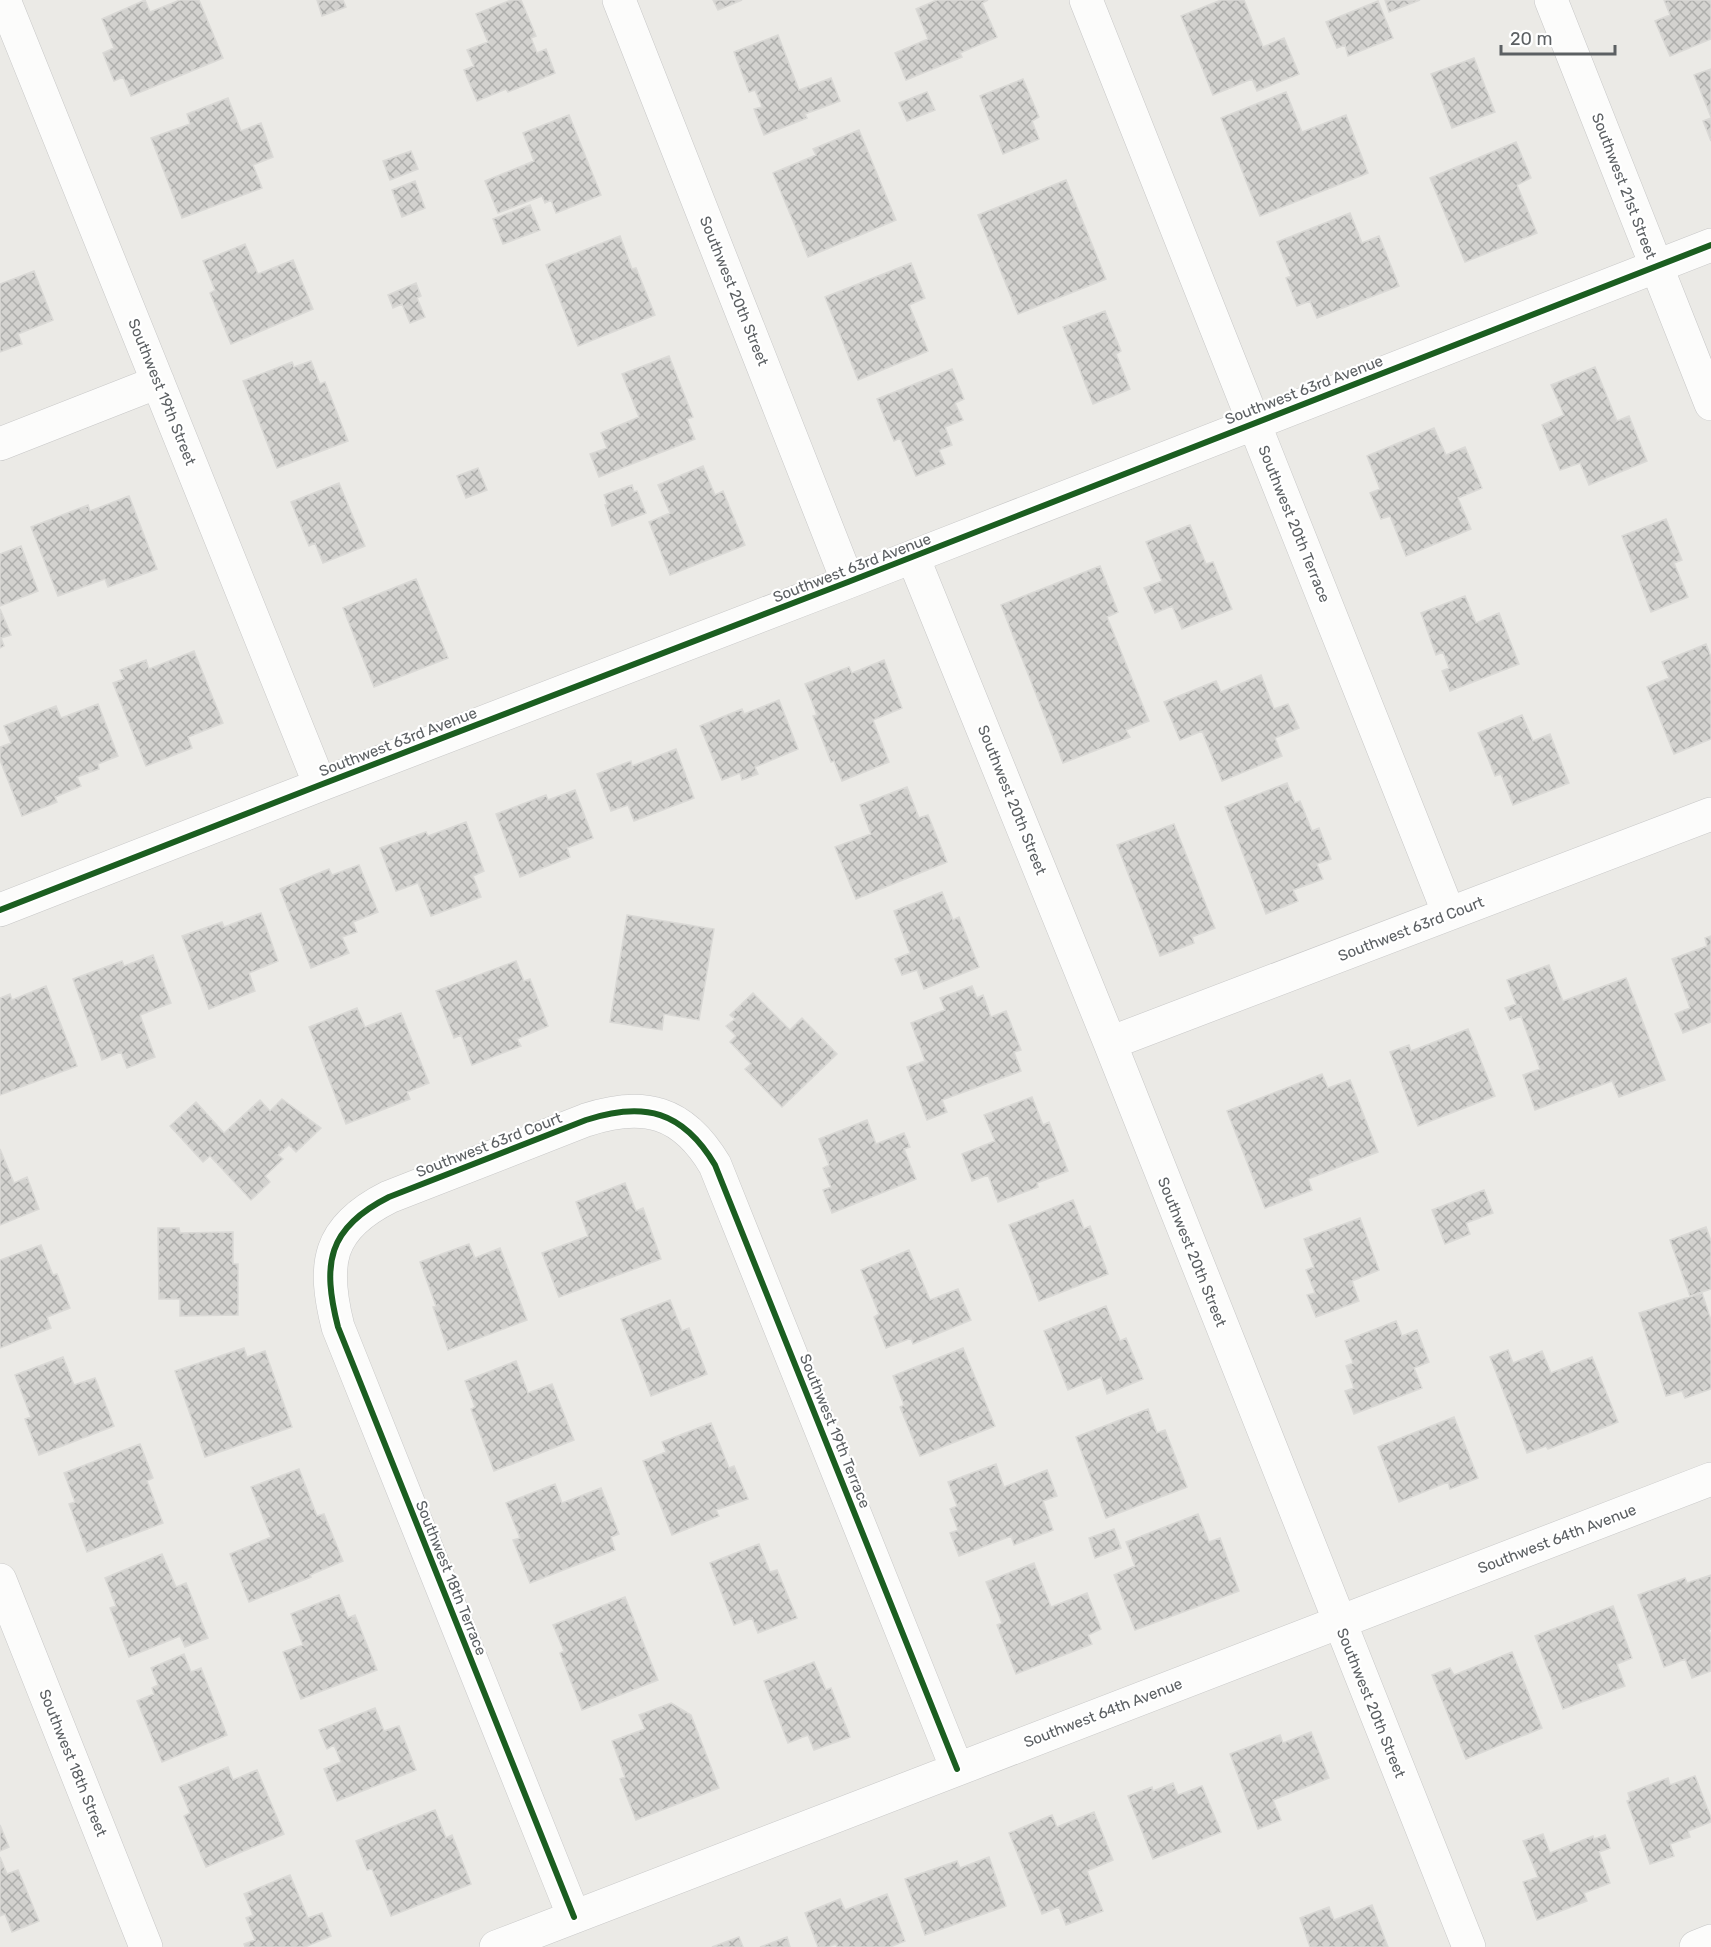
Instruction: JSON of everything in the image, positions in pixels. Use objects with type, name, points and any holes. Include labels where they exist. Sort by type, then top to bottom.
[{"type":"street","name":"Southwest 19th Street","points":[[4,0],[320,785]]},
{"type":"street","name":"Southwest 20th Street","points":[[619,0],[848,582]]},
{"type":"street","name":"Southwest 20th Terrace","points":[[1086,0],[1449,914]]},
{"type":"street","name":"Southwest 21st Street","points":[[1551,0],[1711,404]]},
{"type":"street","name":"Southwest 63rd Avenue","points":[[0,910],[1711,245]]},
{"type":"street","points":[[0,444],[158,382]]},
{"type":"street","name":"Southwest 20th Street","points":[[913,557],[1110,1043],[1469,1947]]},
{"type":"street","name":"Southwest 63rd Court","points":[[1110,1043],[1711,814]]},
{"type":"street","name":"Southwest 63rd Court","points":[[337,1244],[345,1229],[356,1218],[371,1206],[389,1197],[586,1120],[631,1111],[644,1111],[669,1118]]},
{"type":"street","name":"Southwest 19th Terrace","points":[[669,1118],[695,1136],[706,1150],[724,1185],[957,1769]]},
{"type":"street","name":"Southwest 18th Terrace","points":[[337,1244],[331,1259],[329,1281],[338,1327],[574,1917]]},
{"type":"street","name":"Southwest 64th Avenue","points":[[498,1946],[1711,1479]]},
{"type":"street","name":"Southwest 18th Street","points":[[0,1580],[146,1947]]},
{"type":"street","points":[[1696,1947],[1711,1941]]},
{"type":"building","points":[[145,0],[150,12],[180,0],[199,0],[223,58],[131,96],[123,77],[114,81],[103,53],[114,48],[102,19]]},
{"type":"building","points":[[317,0],[343,0],[346,7],[322,16]]},
{"type":"building","points":[[511,0],[521,0],[536,36],[531,38],[537,53],[546,49],[555,73],[508,92],[506,89],[477,101],[464,70],[474,66],[467,50],[488,42],[476,14]]},
{"type":"building","points":[[713,0],[742,0],[718,10]]},
{"type":"building","points":[[937,0],[988,0],[982,3],[997,37],[960,53],[962,57],[906,80],[895,53],[928,39],[916,9]]},
{"type":"building","points":[[1221,0],[1244,0],[1263,47],[1284,38],[1299,74],[1257,91],[1252,79],[1213,95],[1181,16]]},
{"type":"building","points":[[1385,0],[1420,0],[1389,12]]},
{"type":"building","points":[[1664,0],[1711,0],[1711,39],[1670,56],[1655,21],[1670,15]]},
{"type":"building","points":[[1378,1],[1393,38],[1348,56],[1345,45],[1337,48],[1326,22]]},
{"type":"building","points":[[778,35],[799,90],[831,78],[840,101],[805,114],[807,118],[764,135],[754,109],[762,107],[755,90],[749,92],[734,52]]},
{"type":"building","points":[[1474,58],[1495,112],[1452,128],[1431,74]]},
{"type":"building","points":[[1711,69],[1711,117],[1694,75]]},
{"type":"building","points":[[1023,79],[1039,117],[1032,121],[1039,139],[1003,154],[980,96]]},
{"type":"building","points":[[927,92],[935,110],[907,121],[899,103]]},
{"type":"building","points":[[1286,92],[1302,132],[1346,115],[1368,173],[1260,216],[1221,118]]},
{"type":"building","points":[[228,98],[241,131],[261,123],[273,157],[253,165],[262,188],[182,218],[151,138],[190,124],[187,114]]},
{"type":"building","points":[[569,115],[601,195],[556,213],[551,200],[545,203],[542,196],[498,213],[485,181],[534,161],[523,133]]},
{"type":"building","points":[[1711,118],[1711,141],[1703,121]]},
{"type":"building","points":[[859,130],[896,220],[808,257],[773,173],[816,155],[813,149]]},
{"type":"building","points":[[1516,142],[1531,178],[1517,185],[1537,233],[1465,262],[1430,178]]},
{"type":"building","points":[[411,151],[418,169],[390,180],[383,161]]},
{"type":"building","points":[[1066,180],[1106,279],[1018,314],[978,215]]},
{"type":"building","points":[[415,181],[425,208],[402,217],[392,190]]},
{"type":"building","points":[[530,205],[540,230],[503,244],[493,219]]},
{"type":"building","points":[[1350,213],[1362,243],[1379,236],[1399,286],[1317,318],[1310,301],[1297,306],[1286,278],[1291,276],[1277,242]]},
{"type":"building","points":[[620,236],[632,269],[636,268],[655,315],[578,346],[546,265]]},
{"type":"building","points":[[245,244],[258,274],[293,260],[313,309],[231,344],[210,293],[215,290],[203,261]]},
{"type":"building","points":[[911,263],[925,298],[909,305],[928,351],[858,380],[825,297]]},
{"type":"building","points":[[34,271],[53,320],[18,334],[22,344],[0,352],[0,284]]},
{"type":"building","points":[[416,283],[421,296],[417,298],[425,317],[410,323],[402,304],[393,308],[388,295]]},
{"type":"building","points":[[1105,311],[1121,351],[1116,354],[1130,389],[1093,404],[1063,327]]},
{"type":"building","points":[[669,356],[693,417],[687,419],[695,439],[599,477],[590,454],[607,448],[601,433],[639,417],[622,374]]},
{"type":"building","points":[[311,361],[320,384],[325,382],[348,441],[277,468],[243,381],[292,362],[294,367]]},
{"type":"building","points":[[1595,367],[1617,421],[1629,416],[1647,461],[1589,485],[1580,463],[1560,470],[1542,425],[1564,415],[1551,385]]},
{"type":"building","points":[[952,369],[964,399],[955,403],[963,420],[945,427],[952,445],[939,450],[945,464],[916,476],[900,438],[894,441],[877,399]]},
{"type":"building","points":[[1434,428],[1446,455],[1465,447],[1482,488],[1458,498],[1471,529],[1406,556],[1390,516],[1381,519],[1370,493],[1380,489],[1367,456]]},
{"type":"building","points":[[703,466],[715,495],[723,491],[745,545],[670,575],[649,522],[670,513],[658,485]]},
{"type":"building","points":[[478,468],[487,490],[466,498],[457,476]]},
{"type":"building","points":[[339,483],[365,546],[323,563],[315,543],[309,546],[291,502]]},
{"type":"building","points":[[632,485],[646,513],[612,526],[604,495]]},
{"type":"building","points":[[129,496],[157,569],[108,587],[105,579],[58,596],[31,527],[88,505],[90,511]]},
{"type":"building","points":[[1666,519],[1682,560],[1674,563],[1688,597],[1651,612],[1622,536]]},
{"type":"building","points":[[1190,525],[1206,564],[1213,562],[1232,609],[1182,629],[1172,606],[1155,613],[1144,588],[1162,581],[1146,542]]},
{"type":"building","points":[[21,546],[38,591],[0,606],[0,554]]},
{"type":"building","points":[[1100,566],[1118,612],[1107,617],[1149,721],[1126,730],[1130,737],[1063,763],[1001,605]]},
{"type":"building","points":[[416,579],[448,658],[374,687],[343,608]]},
{"type":"building","points":[[1465,596],[1476,623],[1499,613],[1519,664],[1450,691],[1442,671],[1449,668],[1443,652],[1436,655],[1421,613]]},
{"type":"building","points":[[0,609],[11,635],[1,638],[4,646],[0,648]]},
{"type":"building","points":[[1706,644],[1711,657],[1711,739],[1674,754],[1647,687],[1669,678],[1662,662]]},
{"type":"building","points":[[194,651],[223,723],[188,737],[192,748],[146,766],[113,683],[124,679],[120,670],[146,660],[149,669]]},
{"type":"building","points":[[884,660],[902,708],[873,720],[889,762],[842,781],[834,761],[831,762],[813,716],[817,715],[805,684],[849,667],[852,673]]},
{"type":"building","points":[[1261,675],[1274,709],[1288,704],[1299,728],[1275,738],[1282,756],[1222,781],[1202,731],[1180,740],[1164,702],[1216,681],[1221,692]]},
{"type":"building","points":[[779,700],[798,749],[755,767],[758,774],[742,780],[740,773],[722,780],[700,726],[742,709],[744,714]]},
{"type":"building","points":[[98,704],[118,756],[98,764],[99,769],[77,777],[81,786],[55,797],[57,802],[22,816],[0,760],[0,747],[11,743],[4,726],[56,706],[61,718]]},
{"type":"building","points":[[1522,715],[1533,741],[1550,734],[1569,783],[1513,805],[1501,774],[1495,776],[1478,733]]},
{"type":"building","points":[[676,749],[694,798],[634,821],[628,805],[611,811],[597,774],[631,761],[632,766]]},
{"type":"building","points":[[1287,783],[1295,803],[1300,801],[1312,831],[1319,828],[1331,859],[1317,864],[1323,879],[1293,890],[1298,901],[1266,914],[1225,807]]},
{"type":"building","points":[[907,787],[919,818],[928,815],[947,862],[856,899],[835,847],[871,834],[860,805]]},
{"type":"building","points":[[575,790],[593,838],[567,848],[570,857],[520,877],[496,814],[546,795],[548,800]]},
{"type":"building","points":[[466,822],[484,871],[473,876],[481,897],[431,916],[418,883],[396,891],[380,848],[426,832],[428,836]]},
{"type":"building","points":[[1174,824],[1215,928],[1192,937],[1194,943],[1160,956],[1117,845]]},
{"type":"building","points":[[359,865],[378,912],[353,922],[357,932],[342,937],[349,953],[311,968],[280,889],[329,869],[332,875]]},
{"type":"building","points":[[942,892],[953,920],[959,917],[979,967],[924,989],[917,970],[902,975],[895,959],[910,953],[894,911]]},
{"type":"building","points":[[261,913],[278,961],[249,973],[255,991],[209,1009],[182,936],[222,922],[224,927]]},
{"type":"building","points":[[627,915],[714,929],[699,1020],[664,1014],[662,1030],[610,1022]]},
{"type":"building","points":[[1711,936],[1711,1022],[1683,1033],[1675,1014],[1690,1008],[1672,959],[1707,946],[1705,938]]},
{"type":"building","points":[[153,955],[171,1003],[140,1015],[155,1057],[127,1068],[121,1052],[102,1060],[73,979],[122,961],[124,966]]},
{"type":"building","points":[[516,961],[524,981],[530,979],[548,1026],[517,1039],[521,1046],[472,1065],[461,1035],[454,1038],[436,991]]},
{"type":"building","points":[[1549,965],[1563,1001],[1626,978],[1665,1080],[1619,1097],[1612,1081],[1535,1110],[1523,1075],[1540,1069],[1521,1016],[1510,1020],[1505,1008],[1516,1004],[1507,980]]},
{"type":"building","points":[[46,986],[77,1066],[0,1095],[0,998],[10,994],[12,1000]]},
{"type":"building","points":[[972,986],[977,998],[983,995],[991,1017],[1006,1011],[1021,1050],[1014,1052],[1021,1071],[942,1100],[947,1112],[927,1120],[907,1067],[925,1061],[911,1023],[945,1010],[940,998]]},
{"type":"building","points":[[753,993],[790,1030],[802,1018],[837,1054],[782,1107],[745,1069],[751,1064],[730,1042],[736,1036],[726,1026],[735,1019],[730,1015]]},
{"type":"building","points":[[357,1008],[365,1027],[401,1013],[429,1083],[407,1092],[410,1099],[346,1124],[309,1027]]},
{"type":"building","points":[[1468,1029],[1495,1096],[1418,1126],[1390,1052],[1409,1045],[1411,1051]]},
{"type":"building","points":[[1322,1074],[1328,1088],[1350,1080],[1378,1152],[1308,1179],[1312,1190],[1265,1208],[1227,1111]]},
{"type":"building","points":[[1032,1097],[1043,1125],[1049,1122],[1068,1171],[1037,1183],[1038,1187],[998,1202],[988,1175],[972,1181],[962,1154],[995,1141],[984,1115]]},
{"type":"building","points":[[282,1099],[321,1128],[296,1152],[289,1145],[278,1155],[283,1159],[265,1176],[270,1182],[251,1200],[210,1156],[203,1162],[170,1126],[196,1102],[224,1133],[260,1100],[270,1111]]},
{"type":"building","points":[[867,1120],[876,1144],[904,1133],[910,1147],[904,1149],[916,1179],[832,1213],[823,1190],[831,1187],[823,1168],[829,1165],[819,1139]]},
{"type":"building","points":[[0,1149],[14,1183],[27,1177],[39,1209],[0,1225]]},
{"type":"building","points":[[625,1183],[636,1211],[643,1208],[661,1259],[559,1297],[542,1253],[588,1236],[576,1202]]},
{"type":"building","points":[[1484,1190],[1493,1213],[1466,1223],[1470,1234],[1445,1244],[1432,1210]]},
{"type":"building","points":[[1073,1200],[1084,1229],[1090,1226],[1108,1274],[1039,1301],[1009,1225]]},
{"type":"building","points":[[1360,1218],[1379,1270],[1352,1281],[1359,1301],[1316,1317],[1307,1295],[1315,1293],[1306,1270],[1314,1267],[1304,1239]]},
{"type":"building","points":[[1706,1227],[1711,1241],[1711,1289],[1690,1296],[1670,1240]]},
{"type":"building","points":[[158,1228],[179,1228],[180,1233],[233,1232],[233,1264],[238,1264],[238,1315],[180,1316],[180,1299],[159,1299]]},
{"type":"building","points":[[469,1244],[475,1258],[500,1248],[527,1320],[448,1350],[433,1307],[436,1306],[420,1262]]},
{"type":"building","points":[[41,1245],[53,1275],[57,1274],[70,1308],[47,1317],[51,1328],[0,1348],[0,1260]]},
{"type":"building","points":[[909,1250],[930,1300],[958,1289],[971,1320],[913,1344],[911,1338],[886,1348],[874,1317],[879,1314],[861,1270]]},
{"type":"building","points":[[1702,1293],[1711,1320],[1711,1389],[1685,1398],[1682,1391],[1666,1396],[1639,1313]]},
{"type":"building","points":[[670,1300],[682,1331],[689,1328],[707,1374],[651,1396],[621,1319]]},
{"type":"building","points":[[1106,1306],[1120,1341],[1126,1338],[1143,1379],[1107,1394],[1101,1377],[1068,1390],[1044,1331]]},
{"type":"building","points":[[1396,1321],[1402,1336],[1417,1330],[1429,1362],[1414,1368],[1422,1388],[1354,1414],[1345,1391],[1354,1388],[1346,1366],[1353,1363],[1345,1341]]},
{"type":"building","points":[[244,1348],[247,1357],[265,1351],[292,1427],[205,1457],[175,1371]]},
{"type":"building","points":[[963,1348],[995,1426],[920,1456],[900,1407],[904,1405],[893,1376]]},
{"type":"building","points":[[1508,1350],[1513,1363],[1542,1351],[1551,1373],[1592,1357],[1618,1422],[1548,1449],[1546,1446],[1527,1453],[1490,1357]]},
{"type":"building","points":[[63,1357],[74,1385],[95,1378],[114,1426],[39,1455],[25,1419],[31,1417],[15,1375]]},
{"type":"building","points":[[516,1361],[528,1393],[552,1384],[574,1440],[494,1471],[471,1409],[475,1407],[465,1381]]},
{"type":"building","points":[[1148,1409],[1157,1433],[1165,1430],[1187,1487],[1106,1518],[1076,1437]]},
{"type":"building","points":[[1454,1417],[1478,1478],[1450,1489],[1448,1482],[1399,1502],[1378,1447]]},
{"type":"building","points":[[711,1423],[729,1468],[734,1466],[748,1499],[716,1510],[719,1516],[672,1535],[643,1461],[666,1452],[662,1442]]},
{"type":"building","points":[[140,1444],[153,1478],[147,1481],[163,1523],[87,1552],[69,1504],[75,1502],[64,1473]]},
{"type":"building","points":[[996,1464],[1004,1487],[1047,1470],[1057,1496],[1043,1501],[1053,1530],[1014,1545],[1011,1536],[959,1556],[950,1533],[958,1530],[950,1509],[957,1506],[948,1482]]},
{"type":"building","points":[[299,1469],[317,1516],[324,1514],[343,1561],[310,1575],[311,1577],[249,1602],[230,1554],[271,1537],[251,1487]]},
{"type":"building","points":[[555,1484],[562,1503],[601,1488],[619,1534],[611,1537],[615,1550],[530,1583],[513,1540],[520,1538],[506,1503]]},
{"type":"building","points":[[1198,1514],[1209,1542],[1220,1538],[1239,1591],[1135,1630],[1114,1575],[1135,1566],[1126,1542]]},
{"type":"building","points":[[1114,1529],[1121,1548],[1095,1558],[1089,1538]]},
{"type":"building","points":[[759,1544],[770,1572],[777,1570],[797,1618],[758,1633],[752,1618],[734,1625],[710,1563]]},
{"type":"building","points":[[162,1554],[176,1587],[186,1583],[208,1638],[185,1647],[180,1636],[129,1657],[110,1608],[116,1606],[105,1578]]},
{"type":"building","points":[[1034,1563],[1051,1607],[1087,1593],[1101,1629],[1088,1635],[1092,1644],[1016,1674],[997,1625],[1002,1623],[986,1582]]},
{"type":"building","points":[[1711,1575],[1711,1629],[1709,1630],[1711,1671],[1692,1678],[1685,1659],[1664,1667],[1638,1595],[1685,1578],[1687,1583]]},
{"type":"building","points":[[339,1595],[348,1618],[355,1615],[377,1670],[301,1699],[283,1652],[303,1645],[291,1614]]},
{"type":"building","points":[[625,1597],[658,1680],[582,1710],[560,1653],[564,1651],[553,1625]]},
{"type":"building","points":[[1613,1606],[1632,1658],[1617,1664],[1625,1686],[1563,1709],[1535,1636]]},
{"type":"building","points":[[1512,1652],[1542,1728],[1466,1759],[1432,1675],[1450,1668],[1454,1675]]},
{"type":"building","points":[[184,1654],[191,1672],[201,1668],[227,1735],[162,1762],[137,1701],[154,1694],[152,1688],[158,1685],[151,1668]]},
{"type":"building","points":[[814,1662],[826,1690],[831,1688],[850,1737],[814,1750],[808,1735],[788,1743],[764,1681]]},
{"type":"building","points":[[671,1703],[691,1715],[719,1788],[636,1820],[620,1779],[625,1777],[612,1741],[645,1729],[639,1715]]},
{"type":"building","points":[[375,1708],[384,1731],[399,1726],[416,1770],[337,1801],[324,1769],[341,1762],[334,1745],[327,1749],[319,1730]]},
{"type":"building","points":[[1311,1732],[1329,1778],[1273,1800],[1281,1820],[1258,1829],[1230,1754],[1280,1735],[1283,1743]]},
{"type":"building","points":[[228,1767],[233,1780],[257,1770],[284,1834],[206,1867],[184,1816],[190,1813],[179,1787]]},
{"type":"building","points":[[1695,1776],[1711,1822],[1688,1831],[1690,1837],[1670,1844],[1674,1856],[1650,1864],[1627,1801],[1630,1800],[1628,1793],[1668,1778],[1670,1785]]},
{"type":"building","points":[[1173,1783],[1178,1795],[1202,1786],[1221,1832],[1153,1859],[1128,1796],[1152,1787],[1153,1791]]},
{"type":"building","points":[[435,1810],[446,1838],[452,1835],[471,1884],[391,1916],[372,1869],[367,1870],[356,1841]]},
{"type":"building","points":[[1094,1812],[1113,1860],[1087,1871],[1103,1911],[1066,1925],[1059,1907],[1042,1914],[1009,1833],[1052,1815],[1057,1827]]},
{"type":"building","points":[[0,1825],[9,1847],[0,1851]]},
{"type":"building","points":[[1543,1834],[1550,1853],[1593,1836],[1594,1839],[1605,1835],[1610,1848],[1599,1852],[1610,1883],[1584,1893],[1587,1901],[1537,1920],[1523,1882],[1538,1877],[1523,1841]]},
{"type":"building","points":[[0,1857],[7,1874],[18,1870],[39,1921],[12,1932],[5,1914],[0,1916]]},
{"type":"building","points":[[989,1857],[1006,1906],[925,1935],[905,1879],[957,1861],[960,1868]]},
{"type":"building","points":[[290,1875],[308,1918],[322,1913],[331,1936],[305,1947],[245,1947],[244,1944],[255,1940],[246,1918],[253,1915],[244,1894]]},
{"type":"building","points":[[887,1894],[905,1941],[890,1947],[837,1947],[836,1944],[818,1947],[805,1913],[840,1899],[845,1910]]},
{"type":"building","points":[[1372,1905],[1388,1947],[1310,1947],[1300,1918],[1329,1907],[1334,1920]]},
{"type":"building","points":[[739,1937],[743,1947],[712,1947]]},
{"type":"building","points":[[787,1937],[790,1947],[760,1947]]},
{"type":"cycle path","points":[[0,910],[1711,245]]},
{"type":"cycle path","points":[[574,1917],[338,1327],[330,1284],[334,1250],[341,1235],[368,1209],[389,1197],[586,1120],[626,1111],[660,1115],[690,1133],[715,1165],[957,1769]]}]
